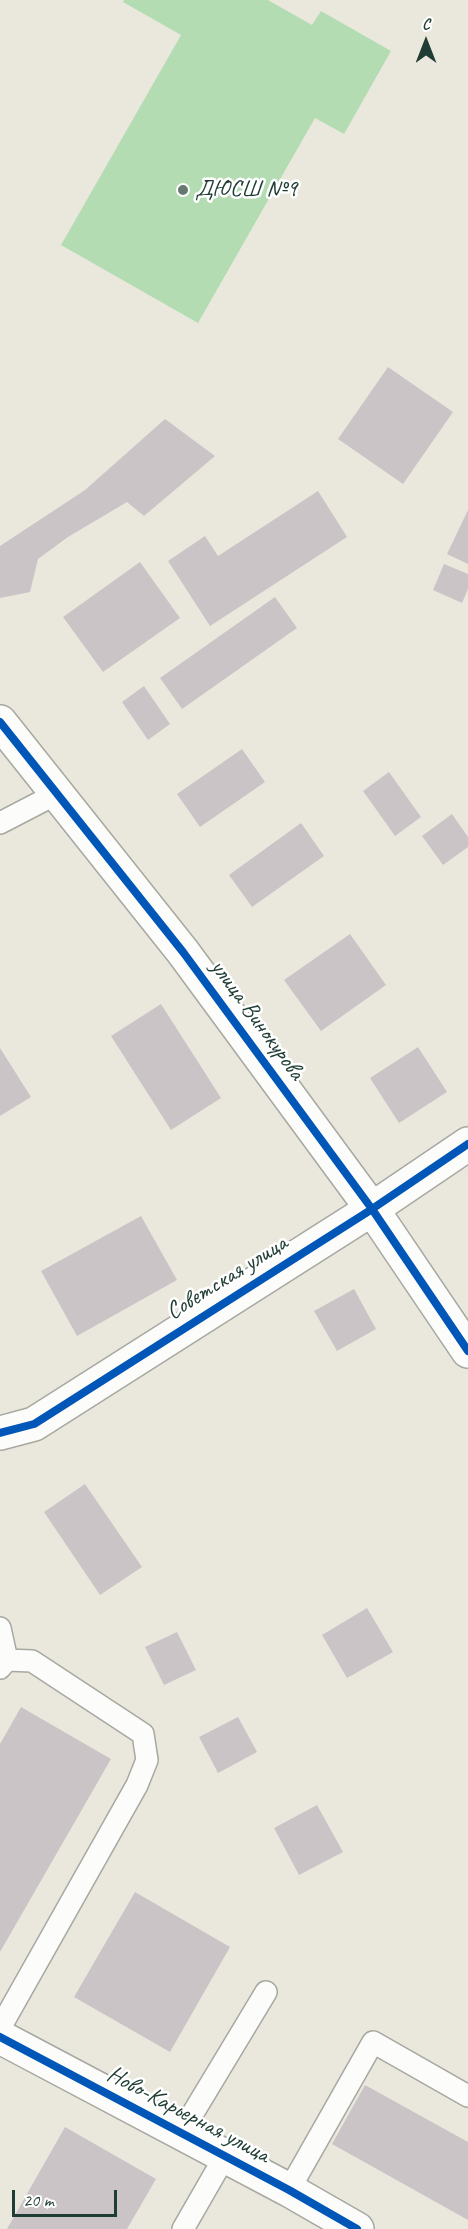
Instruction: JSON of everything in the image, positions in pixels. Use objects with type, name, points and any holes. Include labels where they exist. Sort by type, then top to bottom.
[{"type":"street","name":"улица Винокурова","points":[[0,722],[183,952],[372,1209],[468,1351]]},
{"type":"street","name":"Советская улица","points":[[0,1433],[34,1424],[372,1209],[468,1143]]},
{"type":"street","name":"Ново-Карьерная улица","points":[[0,2037],[289,2190],[357,2229]]},
{"type":"lane","points":[[0,823],[56,794]]},
{"type":"lane","points":[[0,1628],[3,1664],[32,1661],[143,1734],[147,1760],[137,1785],[0,2028]]},
{"type":"lane","points":[[182,2133],[266,1992]]},
{"type":"lane","points":[[289,2190],[373,2042],[468,2096]]},
{"type":"lane","points":[[183,2229],[225,2156]]},
{"type":"green space","name":"ДЮСШ №9","points":[[124,0],[268,0],[312,25],[321,11],[391,51],[344,134],[315,118],[198,323],[61,245],[181,35],[123,2]]},
{"type":"building","points":[[388,367],[453,412],[403,484],[338,439]]},
{"type":"building","points":[[165,419],[215,456],[144,516],[127,502],[68,537],[38,559],[30,592],[0,598],[0,546],[85,490]]},
{"type":"building","points":[[318,491],[347,537],[210,626],[168,561],[205,536],[218,556]]},
{"type":"building","points":[[468,510],[468,564],[447,554]]},
{"type":"building","points":[[140,562],[180,618],[103,672],[63,617]]},
{"type":"building","points":[[444,564],[468,574],[468,589],[462,603],[433,590]]},
{"type":"building","points":[[275,597],[297,628],[182,709],[160,678]]},
{"type":"building","points":[[144,686],[170,724],[148,740],[122,702]]},
{"type":"building","points":[[242,749],[265,782],[200,827],[177,794]]},
{"type":"building","points":[[389,772],[421,817],[395,836],[363,791]]},
{"type":"building","points":[[452,814],[468,837],[468,847],[443,865],[422,836]]},
{"type":"building","points":[[301,823],[324,856],[252,907],[229,875]]},
{"type":"building","points":[[350,934],[386,985],[321,1031],[284,980]]},
{"type":"building","points":[[161,1004],[221,1098],[171,1130],[111,1036]]},
{"type":"building","points":[[418,1047],[447,1092],[399,1123],[370,1078]]},
{"type":"building","points":[[0,1048],[31,1097],[0,1116]]},
{"type":"building","points":[[141,1216],[177,1280],[77,1336],[41,1271]]},
{"type":"building","points":[[354,1289],[376,1329],[337,1351],[314,1311]]},
{"type":"building","points":[[85,1484],[142,1567],[100,1595],[44,1512]]},
{"type":"building","points":[[367,1608],[393,1652],[347,1678],[322,1635]]},
{"type":"building","points":[[177,1632],[196,1670],[164,1685],[145,1647]]},
{"type":"building","points":[[21,1707],[111,1759],[0,1952],[0,1744]]},
{"type":"building","points":[[238,1717],[257,1752],[218,1773],[199,1737]]},
{"type":"building","points":[[317,1805],[343,1852],[299,1875],[274,1828]]},
{"type":"building","points":[[135,1892],[230,1947],[170,2052],[74,1997]]},
{"type":"building","points":[[365,2085],[468,2142],[468,2220],[332,2144]]},
{"type":"building","points":[[65,2127],[156,2179],[127,2229],[7,2229]]},
{"type":"cycle path","points":[[0,722],[183,952],[372,1209],[468,1351]]},
{"type":"cycle path","points":[[0,1433],[34,1424],[372,1209],[468,1144]]},
{"type":"cycle path","points":[[0,2037],[289,2190],[357,2229]]},
{"type":"place","name":"ДЮСШ №9","points":[[183,190]]}]
